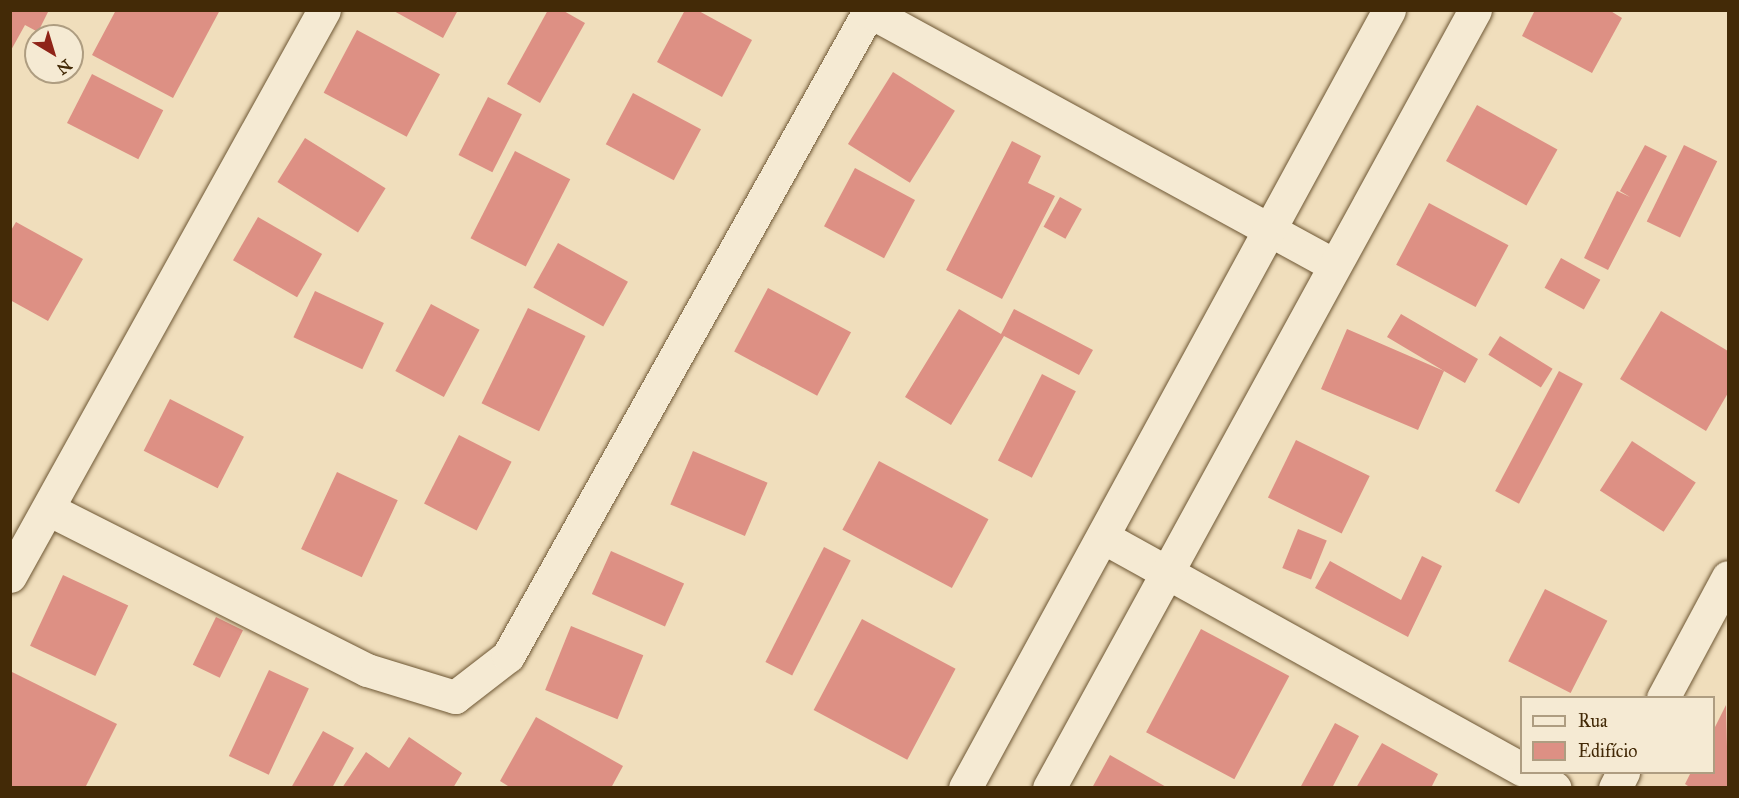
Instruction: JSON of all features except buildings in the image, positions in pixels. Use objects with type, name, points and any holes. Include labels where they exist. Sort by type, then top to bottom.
[{"type":"street","points":[[10,576],[50,510],[324,10]]},
{"type":"street","points":[[965,788],[1389,10]]},
{"type":"street","points":[[1049,788],[1166,567],[1475,10]]},
{"type":"street","points":[[50,510],[367,670],[455,697],[508,656],[868,11],[1334,265]]},
{"type":"street","points":[[1103,537],[1166,567],[1520,768]]},
{"type":"street","points":[[1665,696],[1728,577]]},
{"type":"street","points":[[1531,774],[1555,788]]},
{"type":"street","points":[[1615,788],[1622,774]]}]
